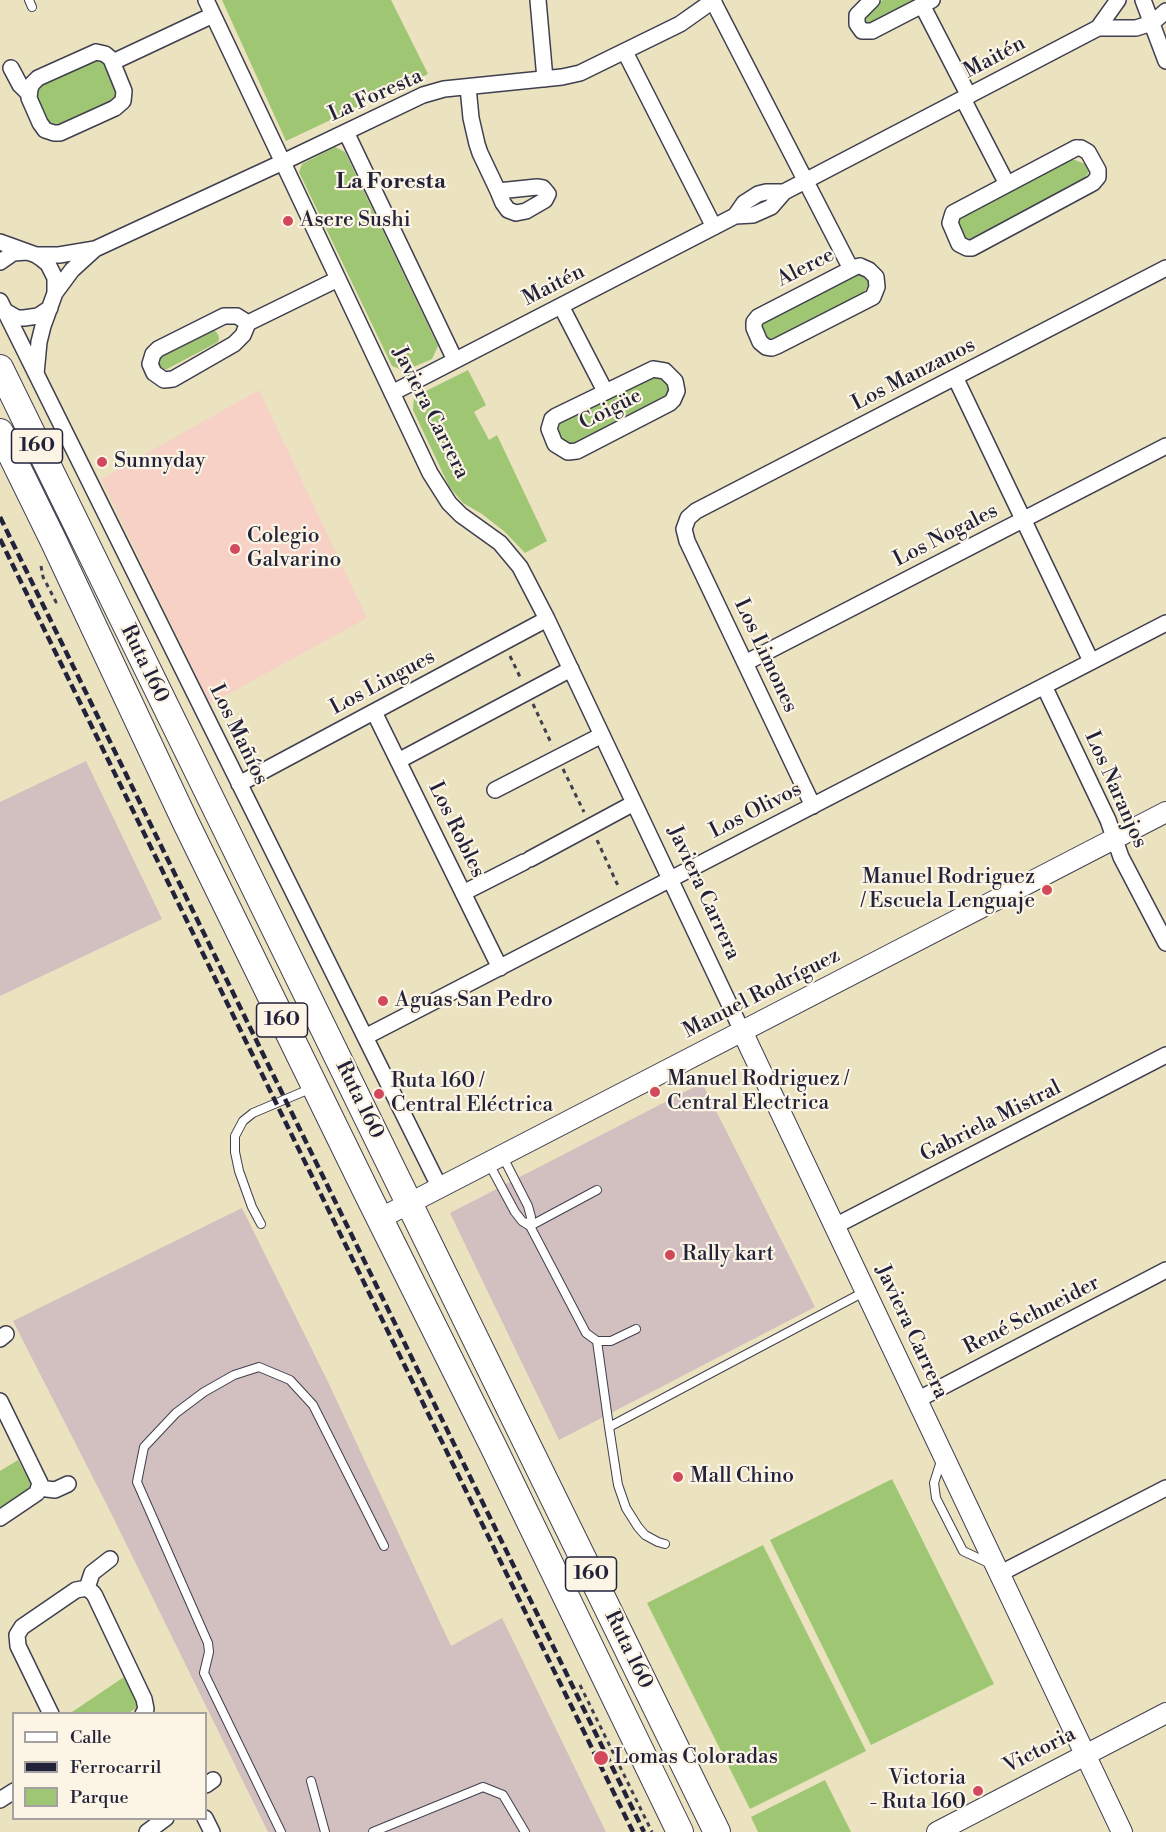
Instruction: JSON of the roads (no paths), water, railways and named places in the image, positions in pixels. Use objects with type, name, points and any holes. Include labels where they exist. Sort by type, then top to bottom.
[{"type":"highway","name":"Ruta 160","points":[[0,368],[717,1832]]},
{"type":"highway","name":"Ruta 160","points":[[0,432],[190,832],[379,1219],[483,1425],[680,1832]]},
{"type":"street","name":"Javiera Carrera","points":[[206,0],[438,489],[461,515],[500,543],[520,567],[571,669],[1122,1832]]},
{"type":"street","points":[[538,0],[545,79]]},
{"type":"street","points":[[714,0],[851,269]]},
{"type":"street","name":"La Foresta","points":[[0,262],[13,253],[59,255],[95,249],[423,94],[444,89],[545,79],[580,73],[680,24],[714,0]]},
{"type":"street","points":[[848,0],[860,11]]},
{"type":"street","points":[[872,0],[857,15],[856,24],[862,31],[867,32],[927,3],[966,97],[1007,184]]},
{"type":"street","name":"Maitén","points":[[392,393],[714,226],[735,216],[753,214],[771,207],[784,192],[1098,28],[1118,0]]},
{"type":"street","points":[[1143,0],[1166,61]]},
{"type":"street","points":[[1152,23],[1166,11]]},
{"type":"street","points":[[113,62],[213,15]]},
{"type":"street","name":"Maitén","points":[[1098,28],[1136,28],[1152,23]]},
{"type":"street","points":[[625,52],[714,226]]},
{"type":"street","points":[[90,54],[105,54],[113,62],[124,91],[120,106],[60,133],[49,132],[42,127],[29,93],[32,84],[38,78],[90,54]]},
{"type":"street","points":[[11,68],[20,85],[29,93]]},
{"type":"street","points":[[468,87],[474,135],[498,191]]},
{"type":"street","points":[[346,132],[455,360]]},
{"type":"street","points":[[1076,148],[1088,152],[1099,174],[1093,183],[972,248],[959,244],[950,223],[953,213],[1007,184],[1076,148]]},
{"type":"street","name":"La Foresta","points":[[0,242],[32,253]]},
{"type":"street","name":"La Foresta","points":[[36,375],[39,342],[53,300],[72,270],[95,249]]},
{"type":"street","points":[[2,306],[17,318],[24,318],[38,316],[53,300],[56,286],[52,271],[48,264],[32,253]]},
{"type":"street","name":"Alerce","points":[[865,267],[873,273],[877,287],[873,297],[772,348],[760,342],[754,328],[754,321],[758,317],[851,269],[865,267]]},
{"type":"street","name":"Los Manzanos","points":[[686,523],[696,511],[1166,268]]},
{"type":"street","points":[[248,322],[237,316],[224,316],[158,350],[153,354],[150,363],[154,374],[164,380],[174,379],[234,344],[243,335],[248,322],[338,279]]},
{"type":"street","name":"Los Mañíos","points":[[2,306],[440,1188]]},
{"type":"street","name":"Coigüe","points":[[561,306],[605,391]]},
{"type":"street","name":"Coigüe","points":[[653,369],[669,373],[675,381],[677,391],[670,403],[581,449],[568,452],[558,448],[550,434],[552,419],[605,391],[653,369]]},
{"type":"street","points":[[955,377],[1091,661]]},
{"type":"street","name":"Los Nogales","points":[[745,663],[1166,446]]},
{"type":"street","name":"Los Limones","points":[[686,523],[687,541],[813,806]]},
{"type":"street","name":"Los Lingues","points":[[239,784],[546,619]]},
{"type":"street","name":"Los Olivos","points":[[365,1037],[1166,623]]},
{"type":"street","points":[[398,761],[571,669]]},
{"type":"street","name":"Los Naranjos","points":[[1044,686],[1108,820],[1121,856],[1166,943]]},
{"type":"street","name":"Los Robles","points":[[374,712],[500,968]]},
{"type":"street","points":[[495,790],[602,735]]},
{"type":"street","points":[[463,893],[634,803]]},
{"type":"street","name":"Manuel Rodríguez","points":[[379,1219],[1166,812]]},
{"type":"street","name":"Gabriela Mistral","points":[[835,1226],[1166,1054]]},
{"type":"street","name":"René Schneider","points":[[917,1400],[1166,1270]]},
{"type":"street","points":[[0,1401],[39,1479],[39,1488],[33,1497],[0,1518]]},
{"type":"street","points":[[39,1488],[55,1490],[68,1484]]},
{"type":"street","points":[[998,1570],[1166,1488]]},
{"type":"street","points":[[87,1588],[92,1573],[110,1559]]},
{"type":"street","points":[[51,1712],[18,1646],[17,1635],[22,1627],[58,1602],[76,1590],[87,1588]]},
{"type":"street","points":[[87,1588],[95,1596],[144,1699],[146,1708],[144,1712]]},
{"type":"street","name":"Victoria","points":[[937,1832],[1166,1713]]},
{"type":"street","points":[[147,1832],[163,1820]]},
{"type":"lane","points":[[261,1224],[238,1171],[235,1136],[243,1121],[253,1113],[315,1087]]},
{"type":"lane","points":[[495,1159],[528,1206],[531,1217],[530,1226]]},
{"type":"lane","points":[[495,1159],[515,1212],[522,1221],[530,1226],[586,1333],[597,1341],[611,1341],[636,1329]]},
{"type":"lane","points":[[530,1226],[597,1190]]},
{"type":"lane","points":[[609,1426],[866,1292]]},
{"type":"lane","points":[[597,1341],[618,1485],[626,1508],[638,1527],[645,1535],[665,1544]]},
{"type":"lane","points":[[281,1832],[204,1673],[209,1652],[208,1643],[137,1482],[144,1447],[176,1413],[204,1392],[234,1375],[259,1367],[290,1380],[313,1405],[384,1546]]},
{"type":"lane","points":[[311,1781],[325,1832]]},
{"type":"lane","points":[[373,1832],[483,1787],[503,1795],[525,1832]]},
{"type":"railway","points":[[0,517],[644,1832]]},
{"type":"railway","points":[[0,539],[633,1832]]},
{"type":"place","name":"Asere Sushi","points":[[288,221]]},
{"type":"place","name":"Sunnyday","points":[[102,462]]},
{"type":"place","name":"Colegio Galvarino","points":[[235,549]]},
{"type":"place","name":"Manuel Rodriguez / Escuela Lenguaje","points":[[1047,890]]},
{"type":"place","name":"Aguas San Pedro","points":[[383,1001]]},
{"type":"place","name":"Manuel Rodriguez / Central Electrica","points":[[655,1092]]},
{"type":"place","name":"Ruta 160 / Central Eléctrica","points":[[379,1094]]},
{"type":"place","name":"Rally kart","points":[[670,1255]]},
{"type":"place","name":"Mall Chino","points":[[678,1477]]},
{"type":"place","name":"Lomas Coloradas","points":[[601,1758]]},
{"type":"place","name":"Victoria - Ruta 160","points":[[978,1791]]},
{"type":"district","name":"La Foresta","points":[[391,183]]}]
